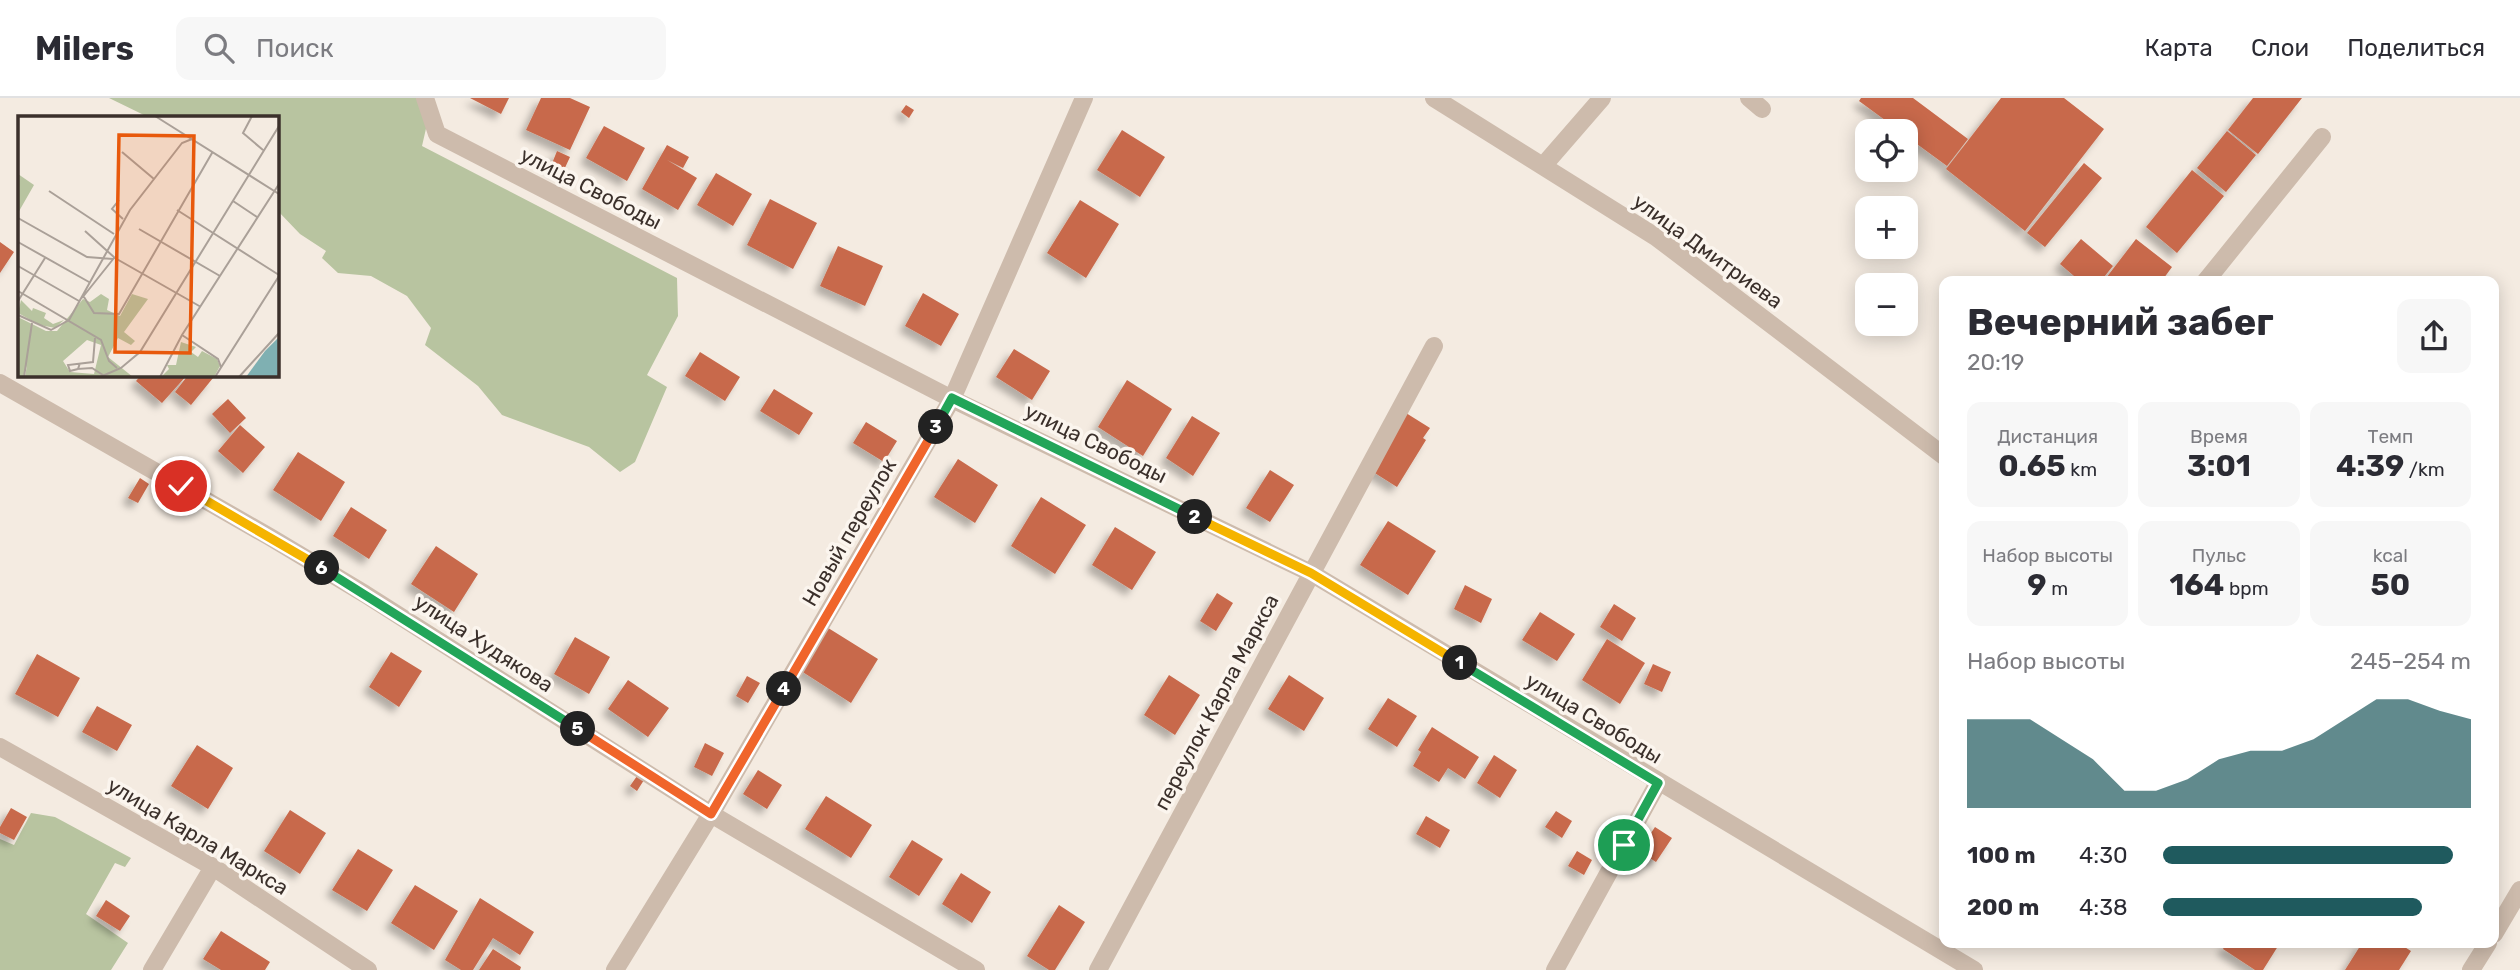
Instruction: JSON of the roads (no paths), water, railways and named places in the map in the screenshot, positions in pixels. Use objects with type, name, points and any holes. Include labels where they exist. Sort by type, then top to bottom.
[{"type":"street","name":"улица Свободы","points":[[425,98],[437,134],[952,398],[1311,573],[1974,970]]},
{"type":"street","name":"Новый переулок","points":[[615,970],[711,814],[952,398],[1084,98]]},
{"type":"street","name":"улица Дмитриева","points":[[1434,98],[1656,237],[1939,452]]},
{"type":"street","points":[[1543,166],[1602,98]]},
{"type":"street","points":[[2210,276],[2322,137]]},
{"type":"street","name":"переулок Карла Маркса","points":[[1098,970],[1433,346]]},
{"type":"street","name":"улица Худякова","points":[[0,383],[353,586],[711,814],[976,970]]},
{"type":"street","name":"улица Карла Маркса","points":[[0,747],[213,867],[368,970]]},
{"type":"street","points":[[1555,970],[1658,783]]},
{"type":"street","points":[[152,970],[213,867]]},
{"type":"street","points":[[2499,925],[2520,890]]},
{"type":"street","points":[[2471,970],[2485,948]]}]
